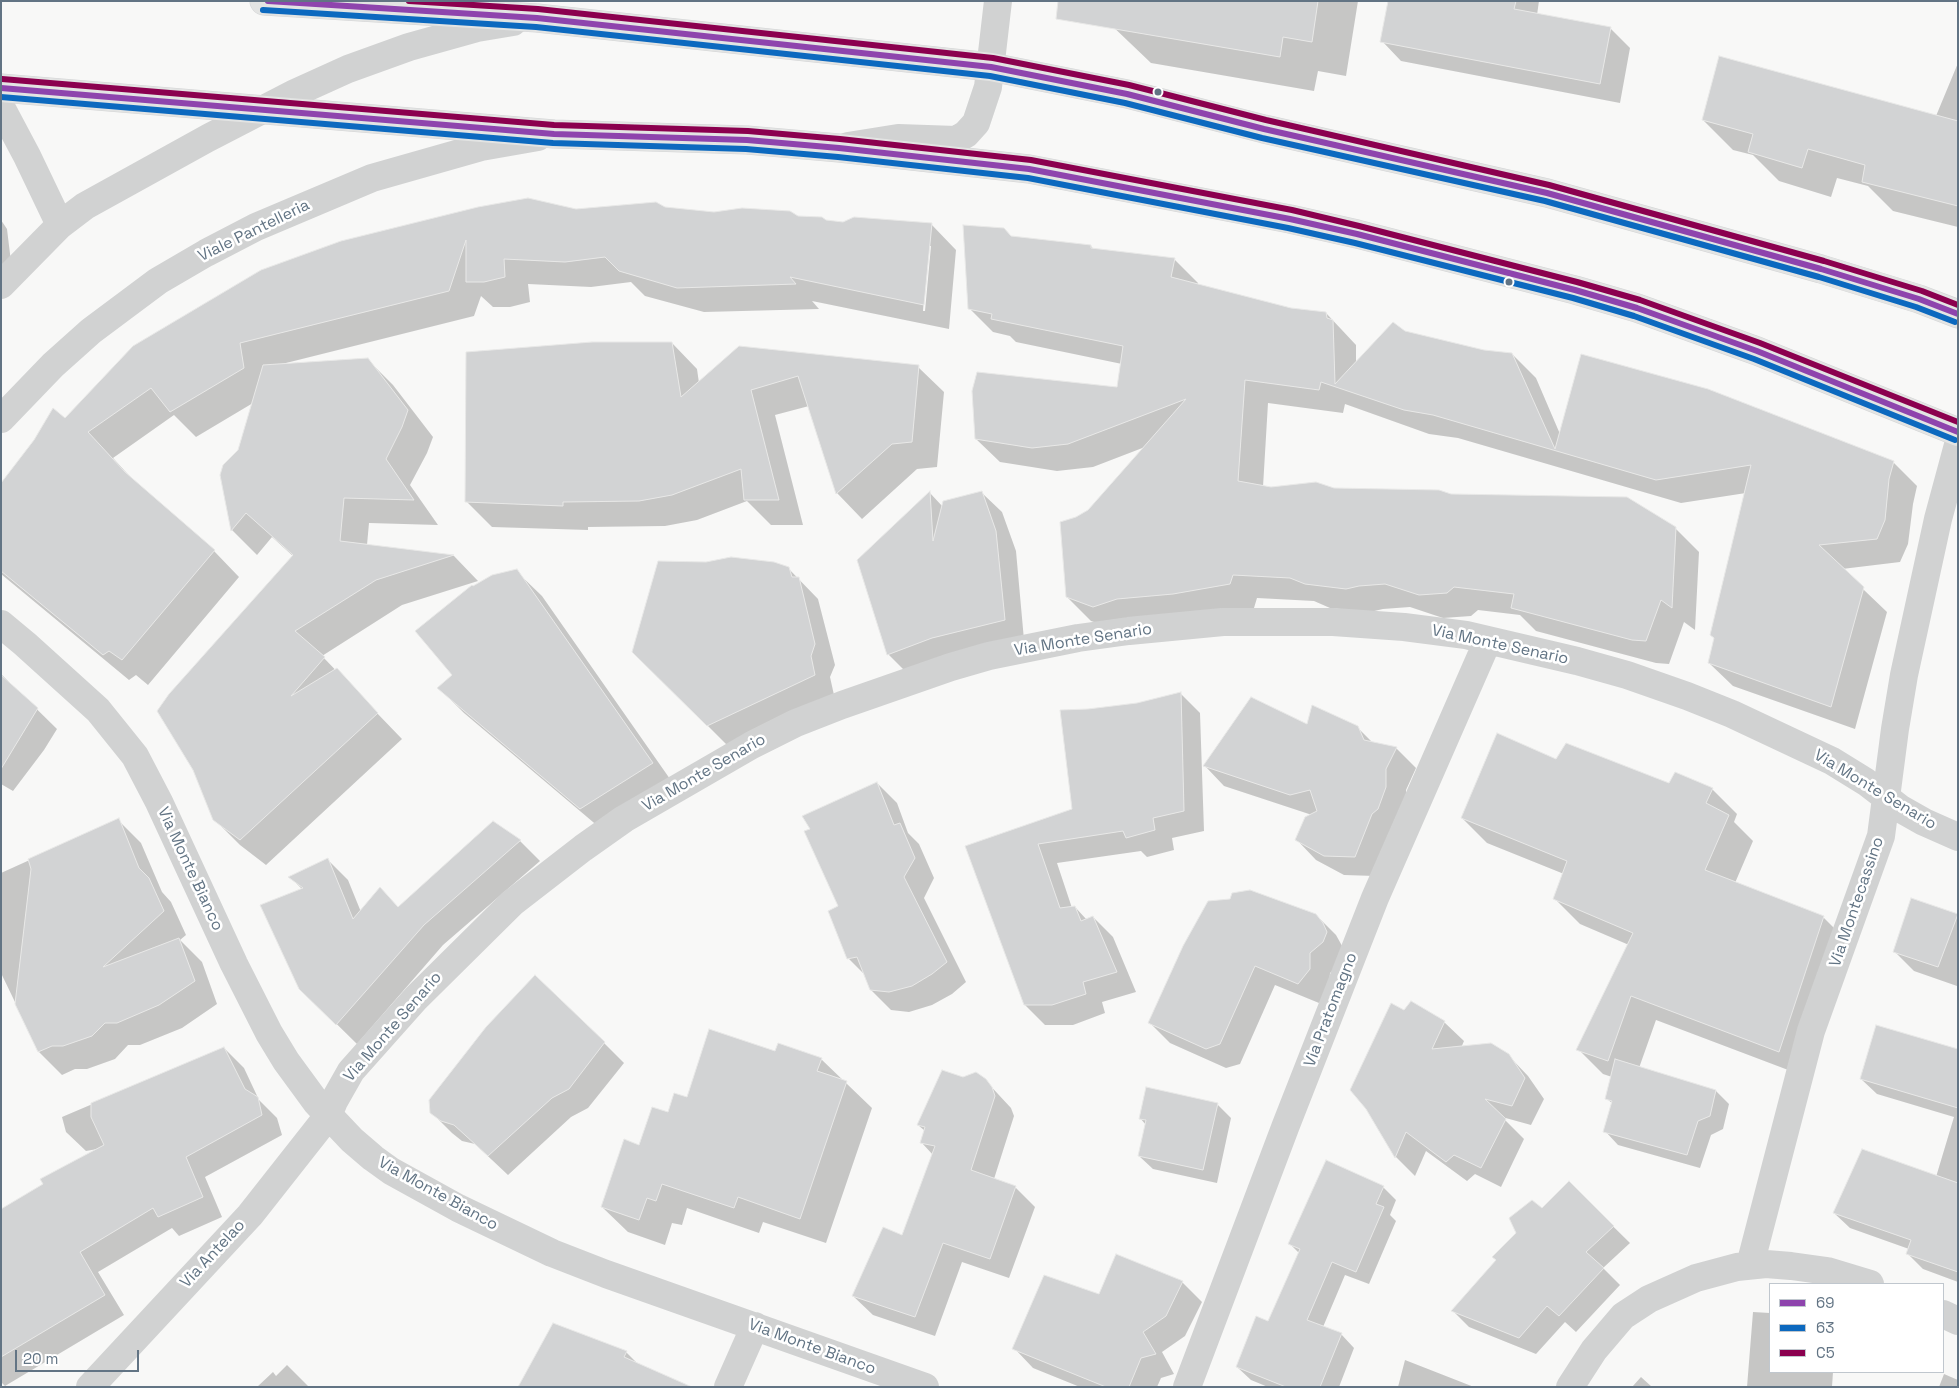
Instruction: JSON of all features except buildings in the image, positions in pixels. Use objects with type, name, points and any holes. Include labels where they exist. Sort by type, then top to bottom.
[{"type":"main road","points":[[264,1],[537,18],[991,67],[1127,94],[1264,130],[1547,193],[1821,269],[1919,299],[1958,314]]},
{"type":"main road","points":[[1,88],[554,134],[747,140],[839,148],[1029,170],[1208,202],[1356,234],[1514,274],[1637,308],[1758,351],[1958,432]]},
{"type":"street","points":[[839,148],[898,138],[956,140],[966,134],[976,123],[983,105],[991,67],[998,1]]},
{"type":"street","points":[[1,285],[60,225],[85,206],[208,138],[313,85],[382,56],[477,28],[537,18]]},
{"type":"street","points":[[1,107],[28,156],[60,225]]},
{"type":"street","name":"Viale Pantelleria","points":[[1,419],[53,365],[91,331],[158,281],[206,253],[256,228],[372,178],[482,147],[554,134]]},
{"type":"street","name":"Via Montecassino","points":[[1750,1265],[1811,1031],[1881,836],[1904,676],[1938,520],[1958,445]]},
{"type":"street","name":"Via Monte Senario","points":[[328,1116],[351,1071],[421,992],[512,903],[624,819],[752,744],[796,723],[920,677],[989,656],[1078,638],[1129,631],[1231,622],[1333,622],[1435,631],[1488,640],[1593,666],[1687,696],[1732,714],[1832,761],[1866,782],[1885,798],[1924,822],[1958,836]]},
{"type":"street","name":"Via Monte Bianco","points":[[1,624],[98,710],[135,756],[159,802],[234,964],[269,1033],[286,1061],[328,1116],[352,1140],[391,1171],[489,1224],[552,1252],[606,1274],[925,1387]]},
{"type":"street","name":"Via Pratomagno","points":[[1187,1387],[1286,1125],[1375,898],[1488,640]]},
{"type":"street","name":"Via Antelao","points":[[90,1387],[225,1242],[328,1116]]},
{"type":"street","points":[[1570,1387],[1615,1324],[1635,1308],[1663,1292],[1696,1278],[1750,1265],[1802,1267],[1826,1271],[1867,1283]]},
{"type":"street","points":[[1944,1315],[1958,1322]]},
{"type":"street","points":[[728,1387],[755,1326]]},
{"type":"transit line","name":"69","points":[[268,1],[537,18],[991,67],[1127,94],[1264,129],[1547,193],[1821,269],[1919,299],[1958,314]]},
{"type":"transit line","name":"C5","points":[[409,1],[538,9],[993,58],[1129,85],[1266,120],[1549,185],[1824,261],[1922,291],[1958,305]]},
{"type":"transit line","name":"63","points":[[263,10],[536,27],[990,76],[1125,103],[1262,138],[1545,201],[1819,277],[1916,307],[1955,322]]},
{"type":"transit line","name":"C5","points":[[2,79],[554,125],[748,131],[1031,160],[1292,210],[1577,282],[1640,300],[1760,343],[1958,422]]},
{"type":"transit line","name":"69","points":[[1,88],[554,134],[747,140],[1029,169],[1290,219],[1357,234],[1575,290],[1637,308],[1757,351],[1958,432]]},
{"type":"transit line","name":"63","points":[[1,97],[553,143],[746,149],[1028,178],[1288,228],[1573,298],[1634,316],[1754,359],[1955,440]]}]
